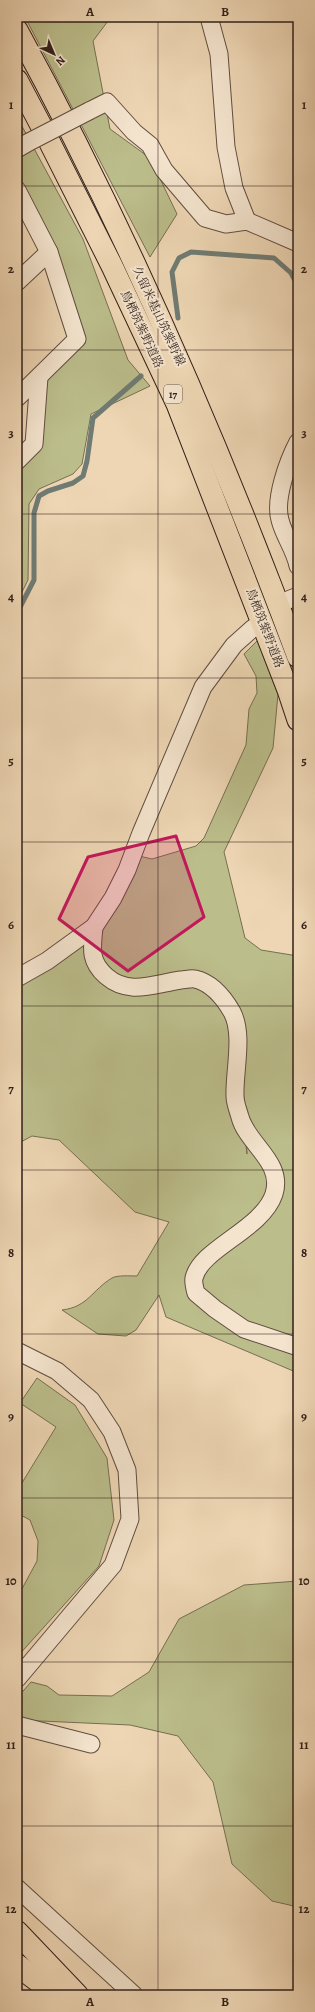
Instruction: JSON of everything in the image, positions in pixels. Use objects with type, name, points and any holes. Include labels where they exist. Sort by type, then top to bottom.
[{"type":"highway","points":[[17,1932],[77,1995]]},
{"type":"highway","points":[[17,1965],[57,1995]]},
{"type":"main road","name":"久留米基山筑紫野線","points":[[17,30],[49,89],[129,252],[187,375],[258,549],[298,657]]},
{"type":"main road","name":"鳥栖筑紫野道路","points":[[17,80],[112,266],[177,404],[288,690],[298,720]]},
{"type":"street","points":[[209,17],[219,54],[226,147],[234,188],[247,221]]},
{"type":"street","points":[[23,145],[107,102],[134,132],[150,145],[164,170],[205,218],[226,224],[247,221],[298,243]]},
{"type":"street","points":[[17,190],[49,252],[77,339],[17,398]]},
{"type":"street","points":[[17,282],[49,252]]},
{"type":"street","points":[[17,461],[34,444],[39,377]]},
{"type":"street","points":[[298,442],[292,453],[281,488],[280,519],[298,566]]},
{"type":"street","points":[[17,978],[47,961],[94,927],[113,898],[127,870],[141,833],[204,687],[234,646],[253,628]]},
{"type":"street","points":[[94,927],[92,954],[99,970],[114,983],[132,989],[194,978],[212,986],[232,1012],[237,1025],[235,1098],[241,1120],[264,1154],[276,1178],[274,1194],[267,1205],[243,1232],[209,1255],[200,1266],[194,1279],[196,1293],[214,1309],[244,1329],[298,1347]]},
{"type":"street","points":[[17,1351],[57,1371],[91,1400],[112,1432],[127,1470],[130,1519],[113,1565],[17,1678]]},
{"type":"street","points":[[17,1725],[92,1744]]},
{"type":"street","points":[[17,1888],[134,1995]]},
{"type":"highlighted area","points":[[176,836],[204,917],[128,971],[59,919],[88,857]]},
{"type":"green space","points":[[25,17],[111,17],[93,41],[110,129],[150,158],[177,214],[150,257]]},
{"type":"green space","points":[[17,117],[83,239],[128,360],[150,386],[91,414],[82,464],[73,474],[39,489],[29,504],[28,580],[17,602],[17,466],[38,446],[44,380],[85,343],[53,252],[17,182]]},
{"type":"green space","points":[[258,640],[278,694],[273,748],[224,852],[245,938],[261,950],[298,956],[298,1373],[166,1317],[159,1295],[136,1330],[126,1336],[98,1334],[62,1310],[84,1302],[114,1277],[137,1276],[169,1222],[135,1212],[59,1140],[32,1136],[17,1144],[17,988],[101,931],[117,908],[139,856],[152,859],[196,846],[204,838],[246,745],[249,709],[257,693],[256,676],[244,654]],"holes":[[[243,1084],[247,1154],[242,1112]]]},
{"type":"green space","points":[[37,1378],[75,1405],[107,1458],[114,1520],[99,1566],[17,1657],[17,1598],[37,1561],[38,1541],[30,1520],[17,1513],[17,1491],[56,1427],[20,1403]]},
{"type":"green space","points":[[298,1581],[298,1907],[272,1901],[232,1864],[213,1782],[178,1736],[130,1725],[18,1720],[17,1698],[31,1682],[47,1686],[59,1695],[112,1696],[149,1672],[179,1619],[244,1585]]},
{"type":"waterway","points":[[178,318],[172,272],[179,258],[191,252],[274,258],[291,273],[297,284],[298,338]]},
{"type":"waterway","points":[[17,613],[34,580],[34,513],[39,496],[48,491],[73,483],[83,476],[87,461],[93,418],[141,376]]}]
